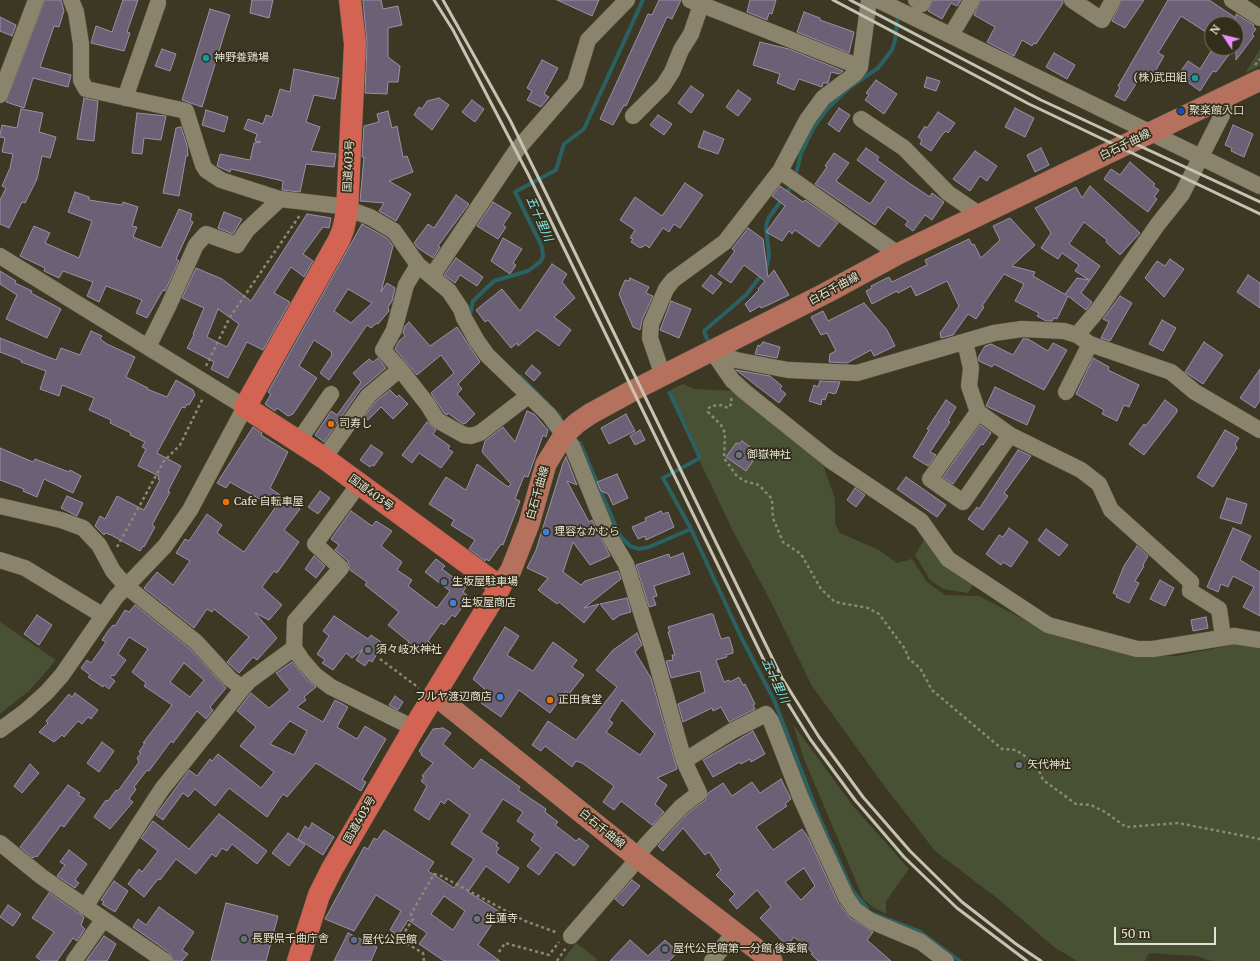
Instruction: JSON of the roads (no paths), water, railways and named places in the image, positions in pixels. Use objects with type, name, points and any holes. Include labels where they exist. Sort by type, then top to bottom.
[{"type":"highway","name":"国道403号","points":[[298,961],[319,896],[332,869],[414,728],[428,691],[500,587],[324,458],[244,407],[339,240],[347,208],[356,44],[350,0]]},
{"type":"main road","name":"白石千曲線","points":[[500,587],[510,570],[529,524],[546,464],[564,435],[590,414],[898,254],[1260,80]]},
{"type":"main road","name":"白石千曲線","points":[[428,691],[638,858],[772,961]]},
{"type":"street","points":[[71,0],[76,12],[80,44],[81,80],[86,89],[186,111],[203,165],[206,170],[221,180],[280,199],[309,201],[347,208],[370,217],[394,231],[418,265],[449,291],[487,355],[549,415],[572,446],[606,530],[626,564],[654,653],[684,761],[699,793],[681,807],[645,846],[638,858],[569,935]]},
{"type":"street","points":[[432,276],[516,151],[575,83],[588,40],[627,0]]},
{"type":"street","points":[[663,376],[650,338],[651,324],[666,290],[674,280],[725,242],[790,178],[807,120],[823,98],[855,74],[860,67],[870,0]]},
{"type":"street","points":[[916,0],[922,4],[924,0]]},
{"type":"street","points":[[951,35],[972,0]]},
{"type":"street","points":[[1072,0],[1102,20],[1113,0]]},
{"type":"street","points":[[1232,0],[1260,18]]},
{"type":"street","points":[[0,94],[32,2]]},
{"type":"street","points":[[633,116],[663,86],[672,72],[681,50],[691,34],[695,2],[860,67]]},
{"type":"street","points":[[883,2],[1260,186]]},
{"type":"street","points":[[125,98],[158,3]]},
{"type":"street","points":[[1077,335],[1098,310],[1158,224],[1182,194],[1222,115],[1224,108],[1220,99]]},
{"type":"street","points":[[861,119],[904,148],[948,193],[972,210],[976,217]]},
{"type":"street","points":[[790,178],[898,254]]},
{"type":"street","points":[[148,347],[196,245],[206,234],[237,245],[247,230],[280,199]]},
{"type":"street","points":[[0,256],[244,407],[190,510],[165,546],[126,586],[102,615],[62,675],[48,692],[26,711],[0,730]]},
{"type":"street","points":[[418,265],[406,285],[394,330],[383,350],[428,405],[437,420],[464,435],[471,436],[480,434],[528,396]]},
{"type":"street","points":[[712,351],[736,360],[788,370],[857,373],[994,333],[1022,329],[1064,331],[1077,335],[1090,344],[1171,372],[1195,392],[1259,427]]},
{"type":"street","points":[[966,342],[970,368],[968,386],[978,412],[1010,435],[1081,470],[1099,484],[1111,510],[1191,582],[1190,592],[1219,609],[1224,637]]},
{"type":"street","points":[[1066,392],[1090,344]]},
{"type":"street","points":[[712,351],[732,380],[830,460],[920,521],[948,559],[960,570],[1048,625],[1137,649],[1153,649],[1234,636],[1260,640]]},
{"type":"street","points":[[324,458],[368,396],[400,369]]},
{"type":"street","points":[[298,442],[331,394]]},
{"type":"street","points":[[978,412],[930,479],[963,502],[1010,435]]},
{"type":"street","points":[[359,484],[315,544],[341,568],[295,621],[294,648],[315,675],[331,687],[414,728]]},
{"type":"street","points":[[0,506],[61,520],[83,528],[99,545],[126,586],[196,642],[230,679],[243,688]]},
{"type":"street","points":[[0,560],[25,568],[102,615]]},
{"type":"street","points":[[85,907],[162,789],[243,688],[249,681],[294,648]]},
{"type":"street","points":[[684,761],[732,731],[766,714],[771,721],[800,796],[818,836],[846,897],[855,910],[870,921],[922,942],[946,961]]},
{"type":"street","points":[[0,843],[36,873],[165,961]]},
{"type":"street","points":[[74,961],[103,920]]},
{"type":"street","points":[[712,961],[734,933]]},
{"type":"waterway","name":"五十里川","points":[[470,315],[473,301],[494,281],[528,271],[540,262],[543,257],[542,247],[515,192],[556,170],[564,144],[584,129],[643,0]]},
{"type":"waterway","points":[[795,178],[801,153],[814,127],[827,109],[849,88],[878,68],[892,50],[895,40],[898,14]]},
{"type":"waterway","points":[[707,339],[704,331],[746,295],[766,269],[769,256],[766,226],[768,219],[793,184]]},
{"type":"waterway","name":"五十里川","points":[[520,376],[560,417]]},
{"type":"waterway","points":[[670,393],[700,458],[663,478],[691,529]]},
{"type":"waterway","name":"五十里川","points":[[580,443],[620,536],[630,546],[639,549],[649,547],[691,529],[741,637],[774,700],[819,817],[852,890],[867,908]]},
{"type":"waterway","name":"五十里川","points":[[874,914],[919,931],[960,961]]},
{"type":"railway","points":[[434,0],[453,30],[528,174],[774,681],[810,739],[855,800],[904,857],[957,908],[1027,961]]},
{"type":"railway","points":[[443,0],[510,120],[782,678],[819,737],[863,797],[910,851],[962,902],[1016,944],[1041,961]]},
{"type":"railway","points":[[833,0],[1029,104],[1260,214]]},
{"type":"railway","points":[[850,0],[1041,100],[1260,202]]},
{"type":"place","name":"神野養鶏場","points":[[206,58]]},
{"type":"place","name":"(株)武田組","points":[[1195,78]]},
{"type":"place","name":"聚楽館入口","points":[[1181,111]]},
{"type":"place","name":"司寿し","points":[[331,424]]},
{"type":"place","name":"御嶽神社","points":[[739,455]]},
{"type":"place","name":"Cafe 自転車屋","points":[[226,502]]},
{"type":"place","name":"理容なかむら","points":[[546,532]]},
{"type":"place","name":"生坂屋駐車場","points":[[444,582]]},
{"type":"place","name":"生坂屋商店","points":[[453,603]]},
{"type":"place","name":"須々岐水神社","points":[[368,650]]},
{"type":"place","name":"フルヤ渡辺商店","points":[[500,697]]},
{"type":"place","name":"正田食堂","points":[[550,700]]},
{"type":"place","name":"矢代神社","points":[[1019,765]]},
{"type":"place","name":"生蓮寺","points":[[477,919]]},
{"type":"place","name":"長野県千曲庁舎","points":[[244,939]]},
{"type":"place","name":"屋代公民館","points":[[354,940]]},
{"type":"place","name":"屋代公民館第一分館 後薬館","points":[[665,949]]}]
